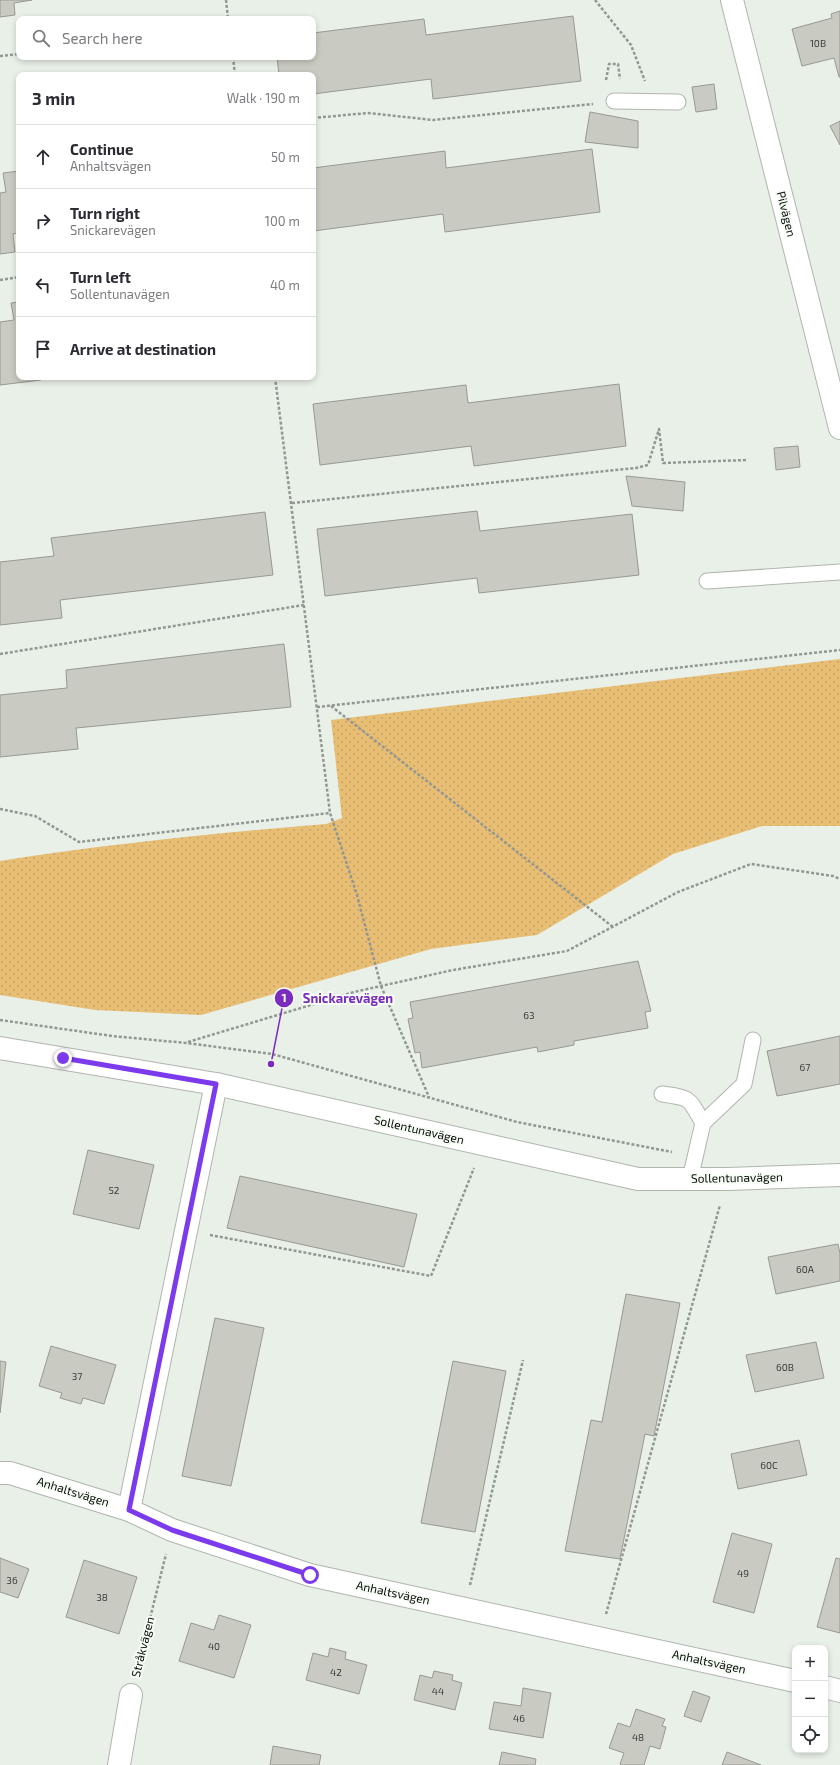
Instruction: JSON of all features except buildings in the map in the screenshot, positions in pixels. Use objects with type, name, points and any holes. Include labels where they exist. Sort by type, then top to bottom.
[{"type":"street","name":"Pilvägen","points":[[732,0],[840,428]]},
{"type":"street","name":"Sollentunavägen","points":[[0,1048],[216,1084],[638,1179],[727,1179],[840,1175]]},
{"type":"street","points":[[129,1510],[216,1084]]},
{"type":"street","name":"Anhaltsvägen","points":[[0,1472],[10,1473],[129,1510],[172,1530],[310,1575],[792,1680]]},
{"type":"street","points":[[828,1688],[840,1691]]},
{"type":"street","points":[[118,1765],[131,1695]]},
{"type":"lane","points":[[614,101],[678,102]]},
{"type":"lane","points":[[706,581],[840,572]]},
{"type":"lane","points":[[690,1179],[703,1123],[744,1084],[753,1040]]},
{"type":"lane","points":[[662,1094],[686,1098],[692,1104],[703,1123]]},
{"type":"path","points":[[226,0],[228,16]]},
{"type":"path","points":[[595,0],[631,45],[644,76],[649,102]]},
{"type":"path","points":[[0,56],[16,54]]},
{"type":"path","points":[[234,60],[236,72]]},
{"type":"path","points":[[316,118],[368,113],[433,120],[595,103]]},
{"type":"path","points":[[0,280],[16,277]]},
{"type":"path","points":[[275,380],[330,813],[357,895],[381,986],[429,1098]]},
{"type":"path","points":[[292,503],[636,468],[648,465],[659,429],[663,463],[748,460]]},
{"type":"path","points":[[0,654],[304,605]]},
{"type":"path","points":[[317,708],[840,650]]},
{"type":"path","points":[[330,706],[613,927]]},
{"type":"path","points":[[0,809],[36,816],[79,842],[330,813]]},
{"type":"path","points":[[186,1043],[354,992],[453,970],[567,951],[678,892],[751,864],[833,876],[840,879]]},
{"type":"path","points":[[0,1020],[112,1036],[186,1043],[272,1054],[517,1122],[695,1156]]},
{"type":"path","points":[[186,1231],[432,1276],[484,1144]]},
{"type":"path","points":[[599,1638],[727,1179]]},
{"type":"path","points":[[465,1608],[523,1360]]},
{"type":"path","name":"Stråkvägen","points":[[131,1695],[172,1530]]},
{"type":"shaded area","points":[[840,659],[840,826],[762,826],[673,854],[537,935],[431,949],[201,1015],[95,1010],[0,995],[0,861],[81,849],[244,831],[326,824],[342,818],[331,720]]},
{"type":"place","name":"Snickarevägen","points":[[271,1064]]},
{"type":"route","points":[[63,1058],[216,1084],[129,1510],[172,1530],[310,1575]]}]
